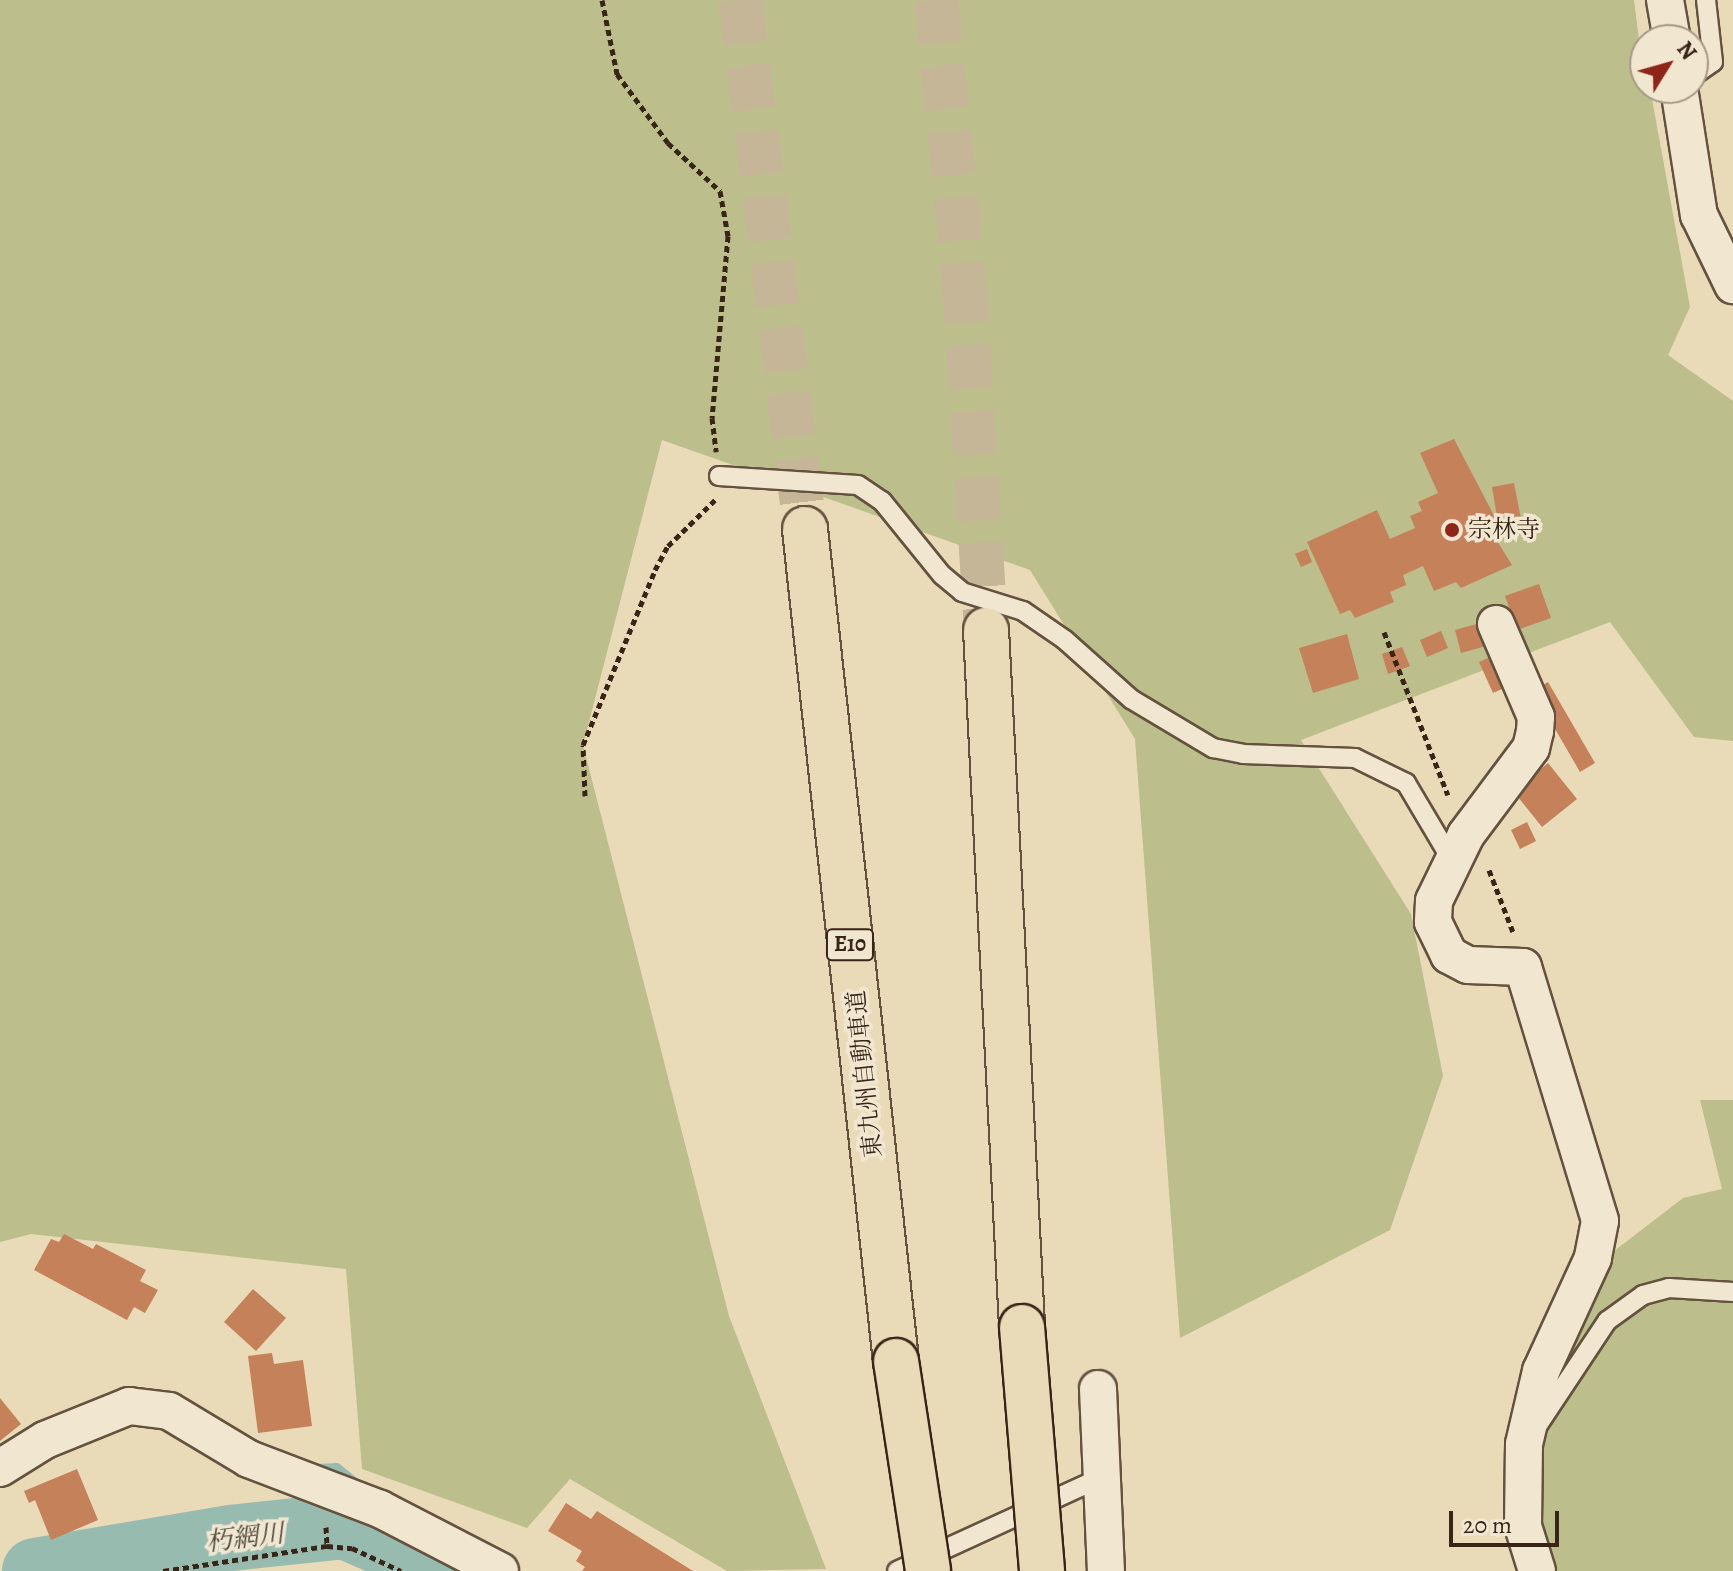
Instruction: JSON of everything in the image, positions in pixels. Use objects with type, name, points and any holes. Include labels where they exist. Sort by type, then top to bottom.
[{"type":"highway","name":"東九州自動車道","points":[[805,529],[896,1361],[928,1571]]},
{"type":"highway","points":[[986,630],[1022,1327],[1042,1571]]},
{"type":"street","points":[[1665,0],[1669,24]]},
{"type":"street","points":[[1682,104],[1699,215],[1729,269]]},
{"type":"street","points":[[1496,624],[1536,717],[1535,731],[1531,748],[1480,814],[1434,901],[1437,936],[1449,955],[1468,965],[1523,967],[1600,1221],[1593,1258],[1541,1371],[1524,1444],[1523,1526],[1537,1571]]},
{"type":"street","points":[[1098,1389],[1106,1571]]},
{"type":"street","points":[[0,1468],[45,1440],[129,1406],[169,1411],[249,1459],[380,1509],[500,1571]]},
{"type":"lane","points":[[1706,0],[1709,24]]},
{"type":"lane","points":[[1709,27],[1713,62],[1709,65]]},
{"type":"lane","points":[[719,476],[858,485],[882,501],[942,575],[962,592],[1023,611],[1065,640],[1131,699],[1213,748],[1243,754],[1355,758],[1406,783],[1453,862]]},
{"type":"lane","points":[[1524,1444],[1607,1321],[1643,1295],[1669,1288],[1733,1292]]},
{"type":"lane","points":[[897,1571],[1100,1478]]},
{"type":"path","points":[[585,796],[583,745],[655,570],[668,546],[717,498],[719,476],[712,418],[728,236],[720,191],[668,143],[617,74],[602,0]]},
{"type":"path","points":[[1384,632],[1417,718]]},
{"type":"path","points":[[163,1571],[327,1546],[352,1548],[401,1571]]},
{"type":"green space","points":[[0,0],[1634,0],[1637,24],[1629,24],[1629,104],[1653,104],[1690,307],[1668,355],[1733,401],[1733,741],[1694,737],[1610,622],[1301,740],[1411,914],[1443,1076],[1390,1230],[1180,1338],[1135,739],[1030,570],[662,440],[583,745],[729,1316],[826,1569],[727,1571],[570,1479],[527,1528],[362,1469],[346,1269],[31,1234],[0,1242]]},
{"type":"green space","points":[[1700,1100],[1733,1100],[1733,1571],[1549,1571],[1533,1499],[1552,1375],[1609,1255],[1683,1198],[1722,1189]]},
{"type":"building","name":"宗林寺","points":[[1454,439],[1500,527],[1492,533],[1512,565],[1461,588],[1456,582],[1434,591],[1423,566],[1403,575],[1406,585],[1390,592],[1394,602],[1355,618],[1350,610],[1340,614],[1307,542],[1377,510],[1390,539],[1415,528],[1410,516],[1422,511],[1418,502],[1438,493],[1420,453]]},
{"type":"building","points":[[1514,483],[1521,519],[1498,523],[1492,487]]},
{"type":"building","points":[[1307,549],[1312,562],[1301,567],[1295,554]]},
{"type":"building","points":[[1539,584],[1551,618],[1517,630],[1505,596]]},
{"type":"building","points":[[1480,623],[1486,646],[1461,653],[1455,630]]},
{"type":"building","points":[[1441,631],[1448,648],[1427,657],[1420,640]]},
{"type":"building","points":[[1347,634],[1359,679],[1313,693],[1299,648]]},
{"type":"building","points":[[1402,647],[1410,666],[1388,674],[1382,654]]},
{"type":"building","points":[[1495,655],[1509,686],[1493,693],[1479,662]]},
{"type":"building","points":[[1548,682],[1595,763],[1580,772],[1533,691]]},
{"type":"building","points":[[1548,763],[1577,799],[1542,827],[1514,792]]},
{"type":"building","points":[[1527,822],[1536,841],[1520,849],[1511,830]]},
{"type":"building","points":[[64,1234],[93,1249],[96,1244],[146,1270],[140,1281],[158,1290],[145,1313],[134,1307],[127,1320],[34,1270],[51,1239],[59,1242]]},
{"type":"building","points":[[253,1289],[286,1318],[256,1351],[224,1322]]},
{"type":"building","points":[[272,1353],[274,1364],[303,1360],[312,1426],[258,1433],[248,1356]]},
{"type":"building","points":[[0,1398],[21,1424],[0,1441]]},
{"type":"building","points":[[77,1469],[98,1520],[51,1540],[35,1500],[29,1503],[24,1491]]},
{"type":"building","points":[[566,1503],[591,1519],[597,1511],[693,1571],[582,1571],[585,1567],[576,1561],[582,1551],[548,1531]]},
{"type":"waterway","points":[[312,1469],[336,1468],[357,1485]]},
{"type":"waterway","name":"朽網川","points":[[35,1571],[230,1538],[345,1526],[448,1571]]},
{"type":"tunnel","points":[[740,0],[805,529]]},
{"type":"tunnel","points":[[936,0],[964,279],[986,630]]},
{"type":"place","name":"宗林寺","points":[[1452,530]]}]
